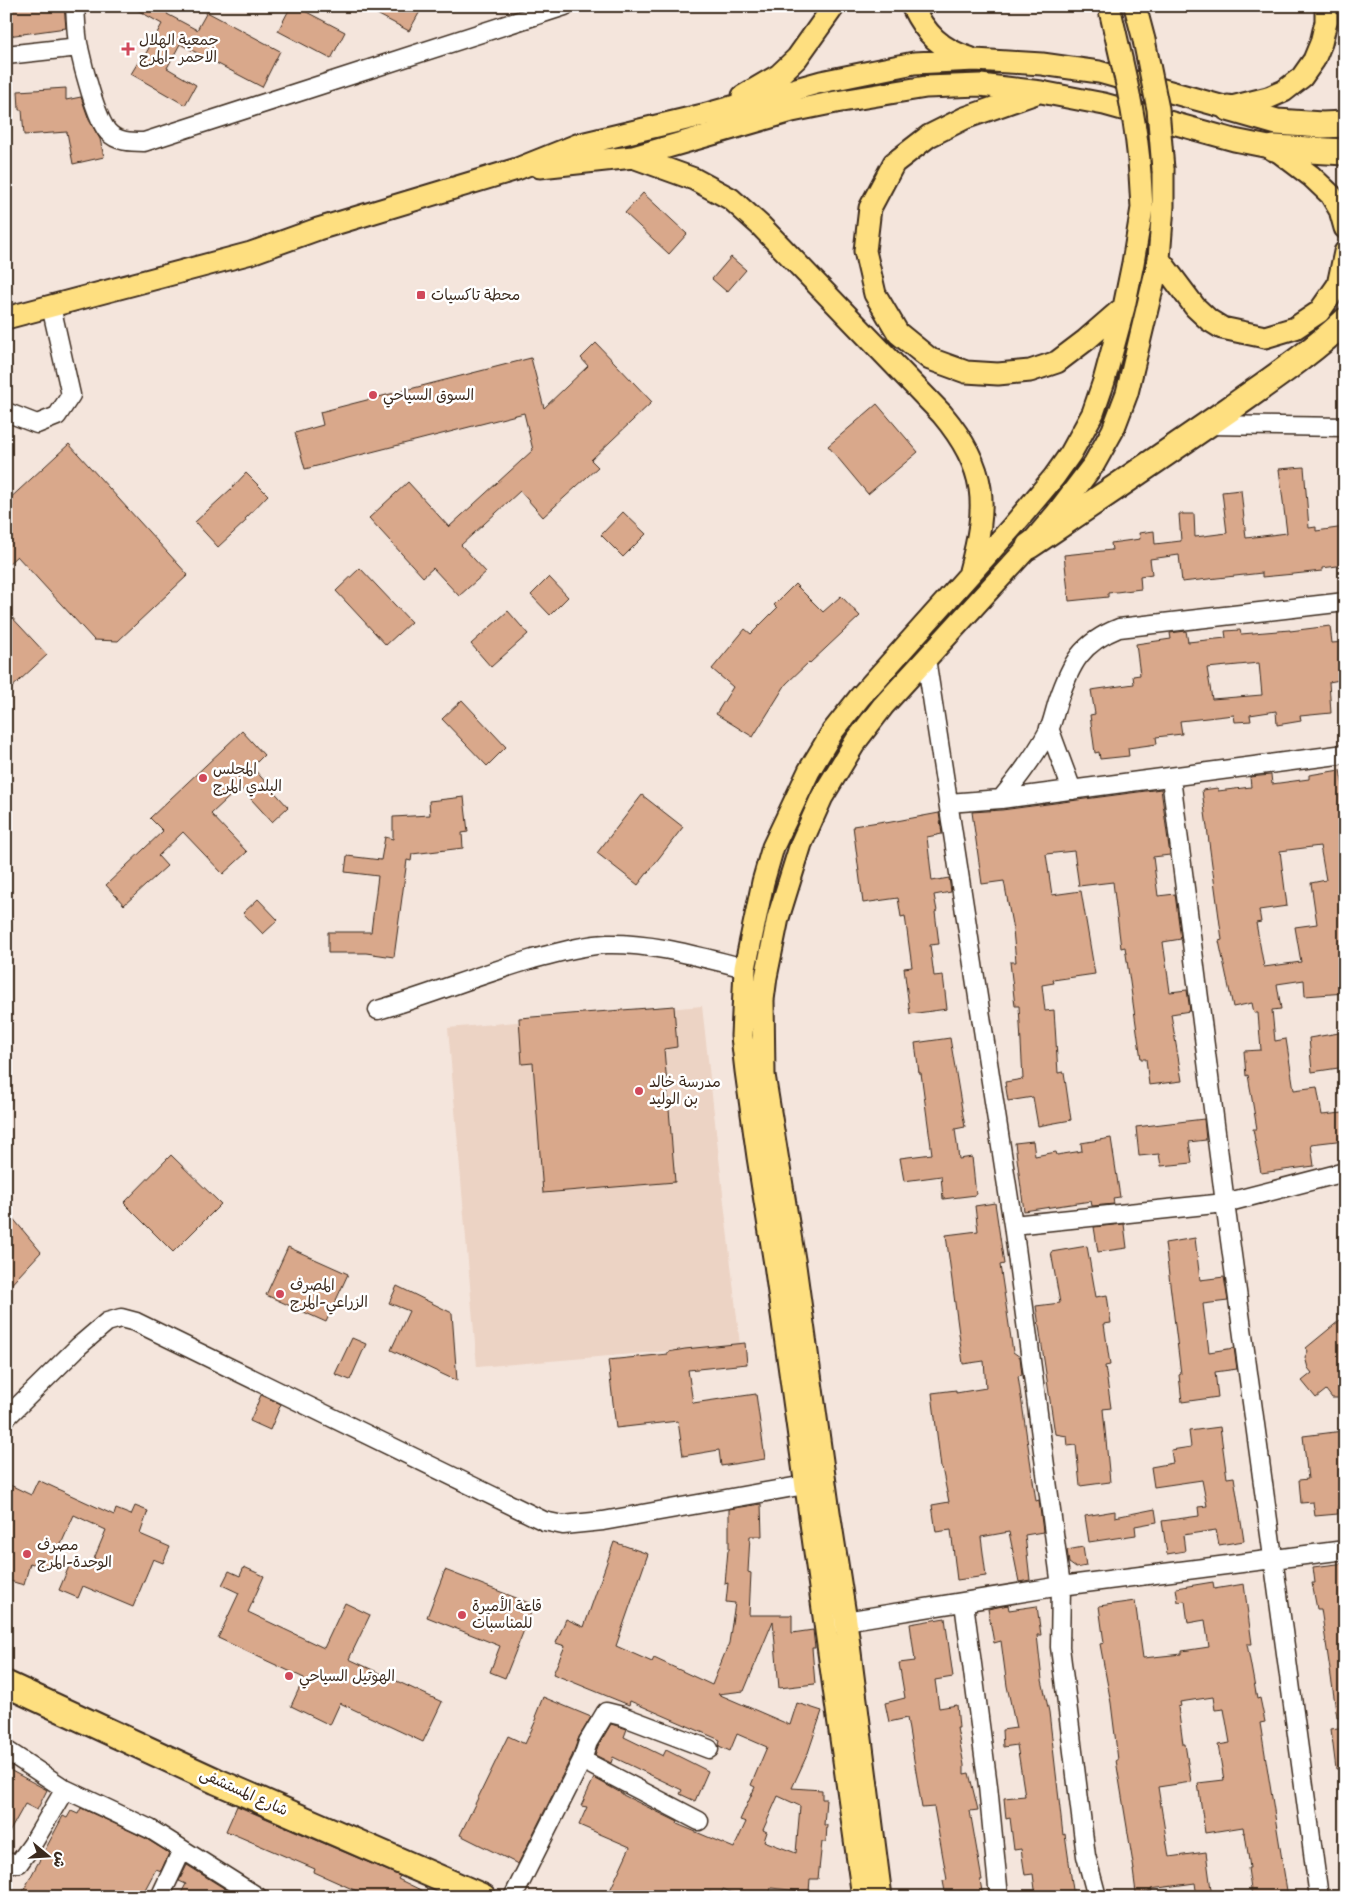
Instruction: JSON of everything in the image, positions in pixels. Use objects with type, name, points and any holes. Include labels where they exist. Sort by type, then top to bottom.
[{"type":"highway","points":[[1228,108],[1277,122],[1322,125],[1345,124]]},
{"type":"highway","points":[[1274,148],[1345,152]]},
{"type":"highway","points":[[1029,546],[1327,339],[1345,321]]},
{"type":"highway","name":"شارع المستشفى","points":[[6,1684],[216,1781],[483,1897]]},
{"type":"main road","points":[[703,115],[758,89],[779,75],[797,58],[834,6]]},
{"type":"main road","points":[[912,6],[919,22],[936,41],[955,54],[975,60]]},
{"type":"main road","points":[[863,1897],[775,1264],[746,1071],[742,1036],[746,968],[763,882],[773,847],[809,771],[833,731],[1054,477],[1080,439],[1093,413],[1124,308],[1142,208],[1139,146],[1109,6]]},
{"type":"main road","points":[[6,318],[251,253],[318,229],[517,169],[577,145],[703,115],[821,82],[905,65],[975,60],[1042,64],[1099,72],[1228,108],[1268,98],[1284,90],[1302,76],[1314,60],[1321,43],[1326,22],[1326,6]]},
{"type":"main road","points":[[881,1897],[846,1621],[829,1512],[796,1266],[764,1075],[764,1000],[771,947],[788,881],[801,844],[822,797],[856,740],[883,706],[1029,546],[1075,490],[1104,448],[1113,430],[1127,394],[1159,259],[1163,206],[1163,169],[1158,110],[1137,9]]},
{"type":"main road","points":[[517,169],[633,157],[792,111],[926,87],[980,84],[1041,92],[1104,104],[1234,140],[1274,148],[1331,194],[1340,210],[1345,228]]},
{"type":"main road","points":[[1041,92],[965,118],[930,136],[894,163],[870,208],[865,251],[874,294],[898,333],[930,359],[966,372],[998,374],[1030,371],[1057,362],[1124,308]]},
{"type":"main road","points":[[633,157],[694,179],[731,199],[768,233],[956,430],[968,449],[975,467],[982,503],[981,523],[969,573],[962,620]]},
{"type":"main road","points":[[1159,259],[1195,307],[1209,320],[1222,328],[1265,337],[1295,328],[1319,312],[1338,286],[1345,252]]},
{"type":"street","points":[[75,6],[79,47],[98,114],[108,132],[115,138],[125,141],[144,142],[565,6]]},
{"type":"street","points":[[6,54],[79,47]]},
{"type":"street","points":[[6,412],[37,424],[57,416],[71,395],[51,306]]},
{"type":"street","points":[[1207,424],[1345,427]]},
{"type":"street","points":[[1001,799],[1033,758],[1049,728],[1069,670],[1085,647],[1100,636],[1119,628],[1345,602]]},
{"type":"street","points":[[926,658],[1013,1225],[1061,1586],[1060,1647],[1086,1856],[1097,1897]]},
{"type":"street","points":[[1049,728],[1072,790]]},
{"type":"street","points":[[948,803],[1001,799],[1345,754]]},
{"type":"street","points":[[1171,778],[1272,1560],[1319,1897]]},
{"type":"street","points":[[378,1010],[556,952],[606,944],[640,945],[668,949],[746,968]]},
{"type":"street","points":[[1013,1225],[1225,1203],[1345,1172]]},
{"type":"street","points":[[6,1418],[79,1346],[107,1322],[121,1318],[136,1322],[235,1369],[544,1521],[564,1524],[604,1521],[805,1485]]},
{"type":"street","points":[[825,1624],[1061,1586],[1345,1550]]},
{"type":"street","points":[[964,1603],[988,1786],[999,1897]]},
{"type":"street","points":[[513,1897],[582,1760],[588,1742],[606,1712],[622,1716],[709,1749]]},
{"type":"street","points":[[6,1750],[65,1789],[150,1829],[258,1897]]},
{"type":"street","points":[[582,1760],[699,1822]]},
{"type":"street","points":[[6,1862],[19,1863],[65,1789]]},
{"type":"street","points":[[160,1897],[182,1850]]},
{"type":"shaded area","points":[[702,1006],[740,1345],[477,1367],[448,1028]]},
{"type":"building","points":[[6,6],[64,6],[66,28],[8,36]]},
{"type":"building","points":[[130,6],[171,6],[167,14],[197,30],[207,12],[280,51],[262,87],[180,44],[167,68],[196,85],[185,105],[131,74],[143,54],[145,55],[162,24]]},
{"type":"building","points":[[291,6],[295,6],[345,32],[331,59],[278,31]]},
{"type":"building","points":[[362,6],[423,6],[409,31]]},
{"type":"building","points":[[66,88],[66,100],[81,97],[89,120],[100,139],[104,157],[73,164],[67,132],[24,135],[22,110],[19,110],[18,91]]},
{"type":"building","points":[[643,193],[687,234],[669,254],[625,213]]},
{"type":"building","points":[[731,257],[746,270],[727,292],[712,279]]},
{"type":"building","points":[[596,343],[652,402],[591,460],[598,467],[543,517],[520,491],[461,545],[486,572],[459,596],[433,568],[423,577],[369,518],[408,482],[449,527],[533,450],[524,413],[305,469],[295,433],[323,425],[320,412],[531,358],[544,408],[588,366],[581,358]]},
{"type":"building","points":[[877,404],[918,452],[868,494],[828,446]]},
{"type":"building","points":[[69,444],[188,575],[118,641],[94,640],[17,556],[6,566],[6,502]]},
{"type":"building","points":[[1304,467],[1309,528],[1316,527],[1316,531],[1345,527],[1345,565],[1322,568],[1322,571],[1294,574],[1262,577],[1262,573],[1182,582],[1179,555],[1150,559],[1152,574],[1140,576],[1141,589],[1108,593],[1108,597],[1069,601],[1064,555],[1112,550],[1111,543],[1140,539],[1139,533],[1154,531],[1155,544],[1181,541],[1179,514],[1194,514],[1195,537],[1227,533],[1222,492],[1241,490],[1246,538],[1287,533],[1279,469]]},
{"type":"building","points":[[246,473],[268,495],[245,519],[246,521],[218,547],[195,522]]},
{"type":"building","points":[[623,512],[646,534],[623,557],[601,535]]},
{"type":"building","points":[[360,568],[411,622],[386,645],[336,591]]},
{"type":"building","points":[[549,577],[568,597],[550,615],[531,595]]},
{"type":"building","points":[[795,584],[823,612],[841,596],[860,616],[786,684],[753,737],[716,714],[733,687],[712,669],[745,629],[751,634],[777,608],[774,605]]},
{"type":"building","points":[[6,611],[47,655],[6,693]]},
{"type":"building","points":[[508,611],[528,634],[491,667],[471,644]]},
{"type":"building","points":[[1330,626],[1332,643],[1345,642],[1345,679],[1329,682],[1331,713],[1300,716],[1301,721],[1277,725],[1276,711],[1250,715],[1251,721],[1235,722],[1234,715],[1180,721],[1182,734],[1156,737],[1157,744],[1128,748],[1129,756],[1100,759],[1099,752],[1095,753],[1090,715],[1095,714],[1091,690],[1134,684],[1133,676],[1140,675],[1136,644],[1171,639],[1170,633],[1186,631],[1188,642],[1226,638],[1225,631],[1240,630],[1241,634]],"holes":[[[1259,663],[1262,695],[1212,699],[1207,668]]]},
{"type":"building","points":[[462,700],[506,747],[487,766],[442,719]]},
{"type":"building","points":[[242,731],[264,755],[252,767],[288,807],[272,822],[240,787],[211,814],[247,852],[223,874],[183,832],[158,856],[167,866],[124,905],[106,885],[163,831],[150,818]]},
{"type":"building","points":[[1340,770],[1345,797],[1345,993],[1305,996],[1304,980],[1277,984],[1281,1009],[1272,1010],[1275,1041],[1286,1039],[1294,1090],[1317,1087],[1322,1115],[1343,1113],[1345,1140],[1311,1144],[1314,1166],[1261,1173],[1253,1129],[1257,1129],[1248,1075],[1246,1076],[1244,1051],[1261,1050],[1258,1013],[1254,1013],[1252,1003],[1233,1007],[1219,941],[1222,940],[1202,790],[1218,788],[1218,791],[1251,787],[1250,777],[1271,775],[1272,784],[1309,779],[1309,775]],"holes":[[[1320,846],[1326,880],[1311,883],[1317,924],[1295,927],[1301,962],[1264,967],[1256,923],[1261,922],[1259,910],[1287,906],[1280,851]]]},
{"type":"building","points":[[1161,789],[1170,855],[1153,857],[1158,896],[1175,894],[1181,939],[1163,942],[1170,992],[1187,990],[1190,1011],[1171,1014],[1182,1081],[1149,1085],[1146,1059],[1141,1059],[1125,947],[1121,948],[1113,882],[1079,886],[1074,851],[1046,854],[1052,895],[1081,891],[1095,974],[1053,980],[1054,983],[1042,985],[1045,1011],[1054,1010],[1058,1073],[1064,1072],[1071,1120],[1038,1126],[1033,1097],[1008,1101],[1005,1082],[1023,1079],[1019,1006],[1015,1006],[1010,962],[1016,962],[1013,930],[1004,881],[982,884],[972,812],[1002,810]]},
{"type":"building","points":[[642,795],[683,827],[638,885],[597,853]]},
{"type":"building","points":[[464,797],[468,832],[462,833],[463,848],[412,854],[411,861],[407,860],[394,957],[366,953],[328,953],[328,932],[371,932],[378,876],[345,872],[347,856],[381,860],[385,837],[393,839],[393,817],[430,815],[429,801]]},
{"type":"building","points":[[939,813],[942,834],[927,837],[932,881],[949,878],[951,892],[934,895],[939,944],[930,945],[934,976],[943,975],[947,1009],[910,1014],[904,968],[912,967],[905,916],[901,917],[898,898],[863,903],[853,826],[885,821],[886,823]]},
{"type":"building","points":[[258,899],[278,920],[263,934],[243,913]]},
{"type":"building","points":[[674,1006],[677,1047],[664,1049],[675,1182],[543,1193],[533,1063],[522,1064],[519,1018]]},
{"type":"building","points":[[1345,1032],[1345,1067],[1312,1072],[1309,1038]]},
{"type":"building","points":[[950,1038],[965,1127],[955,1129],[959,1159],[972,1157],[976,1195],[943,1199],[941,1176],[904,1181],[900,1158],[932,1154],[915,1043]]},
{"type":"building","points":[[1204,1119],[1206,1140],[1189,1142],[1192,1163],[1161,1166],[1159,1154],[1139,1156],[1136,1127]]},
{"type":"building","points":[[1111,1138],[1120,1197],[1113,1198],[1114,1204],[1092,1206],[1091,1201],[1024,1211],[1015,1143],[1033,1141],[1035,1156],[1056,1152],[1057,1155],[1082,1151],[1081,1143]]},
{"type":"building","points":[[171,1155],[221,1204],[173,1252],[124,1203]]},
{"type":"building","points":[[995,1203],[1004,1264],[1000,1265],[1013,1352],[1020,1357],[1022,1375],[1018,1376],[1036,1501],[1039,1500],[1043,1532],[1025,1535],[1030,1580],[1019,1582],[1009,1532],[981,1537],[986,1576],[957,1580],[951,1530],[936,1532],[932,1505],[949,1502],[941,1468],[932,1393],[956,1390],[956,1393],[986,1388],[984,1361],[963,1364],[946,1235],[978,1231],[975,1206]]},
{"type":"building","points":[[6,1210],[41,1252],[6,1290]]},
{"type":"building","points":[[1124,1224],[1127,1248],[1098,1252],[1094,1227]]},
{"type":"building","points":[[1195,1238],[1200,1280],[1224,1277],[1228,1301],[1203,1304],[1209,1352],[1234,1348],[1237,1369],[1215,1372],[1218,1397],[1182,1402],[1179,1375],[1181,1374],[1165,1243]]},
{"type":"building","points":[[1087,1246],[1096,1297],[1107,1295],[1111,1323],[1104,1324],[1110,1365],[1105,1366],[1111,1408],[1103,1409],[1110,1482],[1080,1486],[1076,1445],[1068,1446],[1067,1436],[1055,1434],[1036,1306],[1060,1303],[1051,1252]]},
{"type":"building","points":[[288,1247],[348,1274],[326,1322],[266,1295]]},
{"type":"building","points":[[397,1286],[452,1313],[457,1381],[391,1350],[409,1311],[389,1303]]},
{"type":"building","points":[[1345,1316],[1345,1398],[1332,1398],[1326,1390],[1316,1398],[1302,1381],[1312,1373],[1308,1368],[1305,1357],[1308,1351],[1306,1348]]},
{"type":"building","points":[[352,1338],[366,1344],[350,1380],[335,1374]]},
{"type":"building","points":[[745,1343],[747,1364],[688,1370],[693,1403],[756,1394],[765,1459],[721,1466],[719,1450],[683,1456],[678,1421],[616,1428],[608,1360]]},
{"type":"building","points":[[261,1395],[281,1404],[270,1430],[250,1421]]},
{"type":"building","points":[[1220,1427],[1227,1478],[1234,1477],[1244,1541],[1219,1545],[1216,1530],[1183,1535],[1185,1551],[1167,1554],[1162,1521],[1199,1516],[1198,1507],[1207,1506],[1202,1480],[1154,1487],[1151,1467],[1173,1463],[1171,1450],[1191,1447],[1189,1431]]},
{"type":"building","points":[[1343,1431],[1345,1506],[1338,1506],[1338,1514],[1315,1516],[1313,1502],[1301,1503],[1299,1480],[1308,1479],[1303,1436]]},
{"type":"building","points":[[38,1480],[114,1515],[116,1509],[131,1515],[135,1506],[148,1511],[140,1534],[170,1547],[163,1563],[153,1559],[133,1607],[83,1586],[78,1598],[59,1590],[70,1564],[81,1569],[84,1562],[91,1566],[106,1530],[74,1515],[50,1569],[30,1563],[24,1585],[6,1580],[6,1483],[31,1495]]},
{"type":"building","points":[[761,1504],[762,1536],[750,1536],[748,1572],[751,1573],[749,1615],[792,1615],[792,1633],[813,1630],[815,1648],[812,1648],[815,1684],[779,1688],[773,1621],[744,1691],[718,1694],[790,1725],[797,1703],[822,1711],[808,1753],[792,1788],[822,1790],[822,1799],[826,1799],[824,1825],[827,1825],[826,1842],[822,1842],[818,1879],[810,1879],[809,1892],[771,1888],[768,1897],[743,1897],[723,1889],[720,1896],[709,1892],[707,1897],[607,1897],[630,1847],[579,1825],[587,1807],[581,1806],[594,1778],[623,1795],[678,1822],[677,1824],[734,1848],[746,1822],[740,1820],[755,1787],[751,1785],[767,1747],[737,1734],[730,1751],[719,1746],[720,1740],[630,1701],[629,1705],[553,1674],[565,1646],[556,1643],[566,1619],[584,1627],[614,1542],[648,1554],[616,1646],[652,1662],[654,1658],[712,1685],[729,1643],[735,1603],[726,1602],[728,1583],[725,1584],[729,1550],[729,1509]],"holes":[[[778,1796],[800,1806],[796,1853],[764,1841],[767,1832],[763,1830]]]},
{"type":"building","points":[[1155,1509],[1157,1522],[1135,1526],[1136,1535],[1089,1542],[1085,1516],[1115,1511],[1115,1517]]},
{"type":"building","points":[[1083,1547],[1086,1566],[1076,1568],[1069,1563],[1067,1550]]},
{"type":"building","points":[[1345,1563],[1345,1716],[1337,1717],[1321,1609],[1317,1609],[1312,1583],[1315,1583],[1313,1567]]},
{"type":"building","points":[[244,1567],[264,1576],[248,1612],[324,1648],[345,1603],[370,1615],[349,1659],[442,1702],[423,1742],[340,1703],[330,1725],[291,1706],[304,1678],[218,1638],[239,1593],[222,1585],[229,1571],[240,1576]]},
{"type":"building","points":[[445,1570],[534,1605],[505,1678],[490,1672],[500,1646],[427,1617]]},
{"type":"building","points":[[1213,1582],[1214,1589],[1244,1584],[1252,1644],[1247,1644],[1257,1699],[1260,1698],[1265,1722],[1260,1723],[1288,1897],[1252,1897],[1248,1868],[1250,1868],[1243,1827],[1205,1833],[1198,1783],[1224,1780],[1218,1745],[1230,1743],[1224,1709],[1215,1710],[1213,1697],[1180,1702],[1181,1706],[1178,1707],[1191,1782],[1158,1787],[1169,1857],[1206,1852],[1212,1897],[1197,1897],[1195,1883],[1136,1893],[1116,1760],[1118,1760],[1111,1703],[1100,1644],[1104,1643],[1099,1606],[1135,1601],[1143,1658],[1182,1654],[1182,1651],[1209,1647],[1205,1620],[1188,1623],[1185,1601],[1178,1602],[1176,1588]]},
{"type":"building","points":[[1008,1605],[1009,1610],[1037,1606],[1041,1635],[1037,1635],[1042,1680],[1049,1712],[1063,1835],[1065,1834],[1074,1897],[1036,1897],[1033,1874],[1025,1875],[1021,1849],[1014,1850],[1010,1818],[1006,1819],[1004,1798],[1025,1796],[1017,1745],[1003,1747],[1002,1730],[1016,1728],[1007,1686],[1001,1641],[994,1643],[988,1609]]},
{"type":"building","points":[[945,1618],[953,1677],[935,1680],[939,1708],[957,1705],[959,1728],[957,1728],[964,1774],[969,1773],[978,1810],[970,1811],[982,1880],[980,1880],[983,1897],[946,1897],[943,1881],[947,1880],[934,1807],[922,1808],[907,1718],[889,1722],[885,1703],[905,1698],[899,1663],[915,1661],[910,1624]]},
{"type":"building","points":[[543,1697],[591,1717],[579,1737],[572,1756],[518,1864],[460,1835],[508,1736],[525,1744],[537,1718],[535,1717]]},
{"type":"building","points":[[611,1724],[627,1729],[624,1737],[663,1756],[666,1750],[708,1771],[695,1801],[680,1794],[682,1790],[613,1757],[611,1763],[595,1755]]},
{"type":"building","points":[[1345,1727],[1345,1768],[1336,1769],[1331,1729]]},
{"type":"building","points":[[6,1768],[47,1790],[37,1810],[25,1804],[6,1838]]},
{"type":"building","points":[[237,1806],[400,1876],[398,1879],[435,1897],[370,1897],[314,1872],[315,1869],[226,1831]]},
{"type":"building","points":[[81,1808],[145,1838],[169,1853],[161,1871],[156,1869],[141,1897],[20,1897],[63,1816],[67,1818],[71,1811],[78,1814]]},
{"type":"building","points":[[187,1865],[238,1897],[179,1897],[186,1884],[179,1881]]},
{"type":"place","name":"جمعية الهلال الاحمر -المرج","points":[[128,49]]},
{"type":"place","name":"محطة تاكسيات","points":[[421,295]]},
{"type":"place","name":"السوق السياحي","points":[[373,395]]},
{"type":"place","name":"المجلس البلدي المرج","points":[[203,778]]},
{"type":"place","name":"مدرسة خالد بن الوليد","points":[[639,1091]]},
{"type":"place","name":"المصرف الزراعي-المرج","points":[[280,1294]]},
{"type":"place","name":"مصرف الوحدة-المرج","points":[[27,1554]]},
{"type":"place","name":"قاعة الأميرة للمناسبات","points":[[462,1615]]},
{"type":"place","name":"الهوتيل السياحي","points":[[289,1676]]}]
